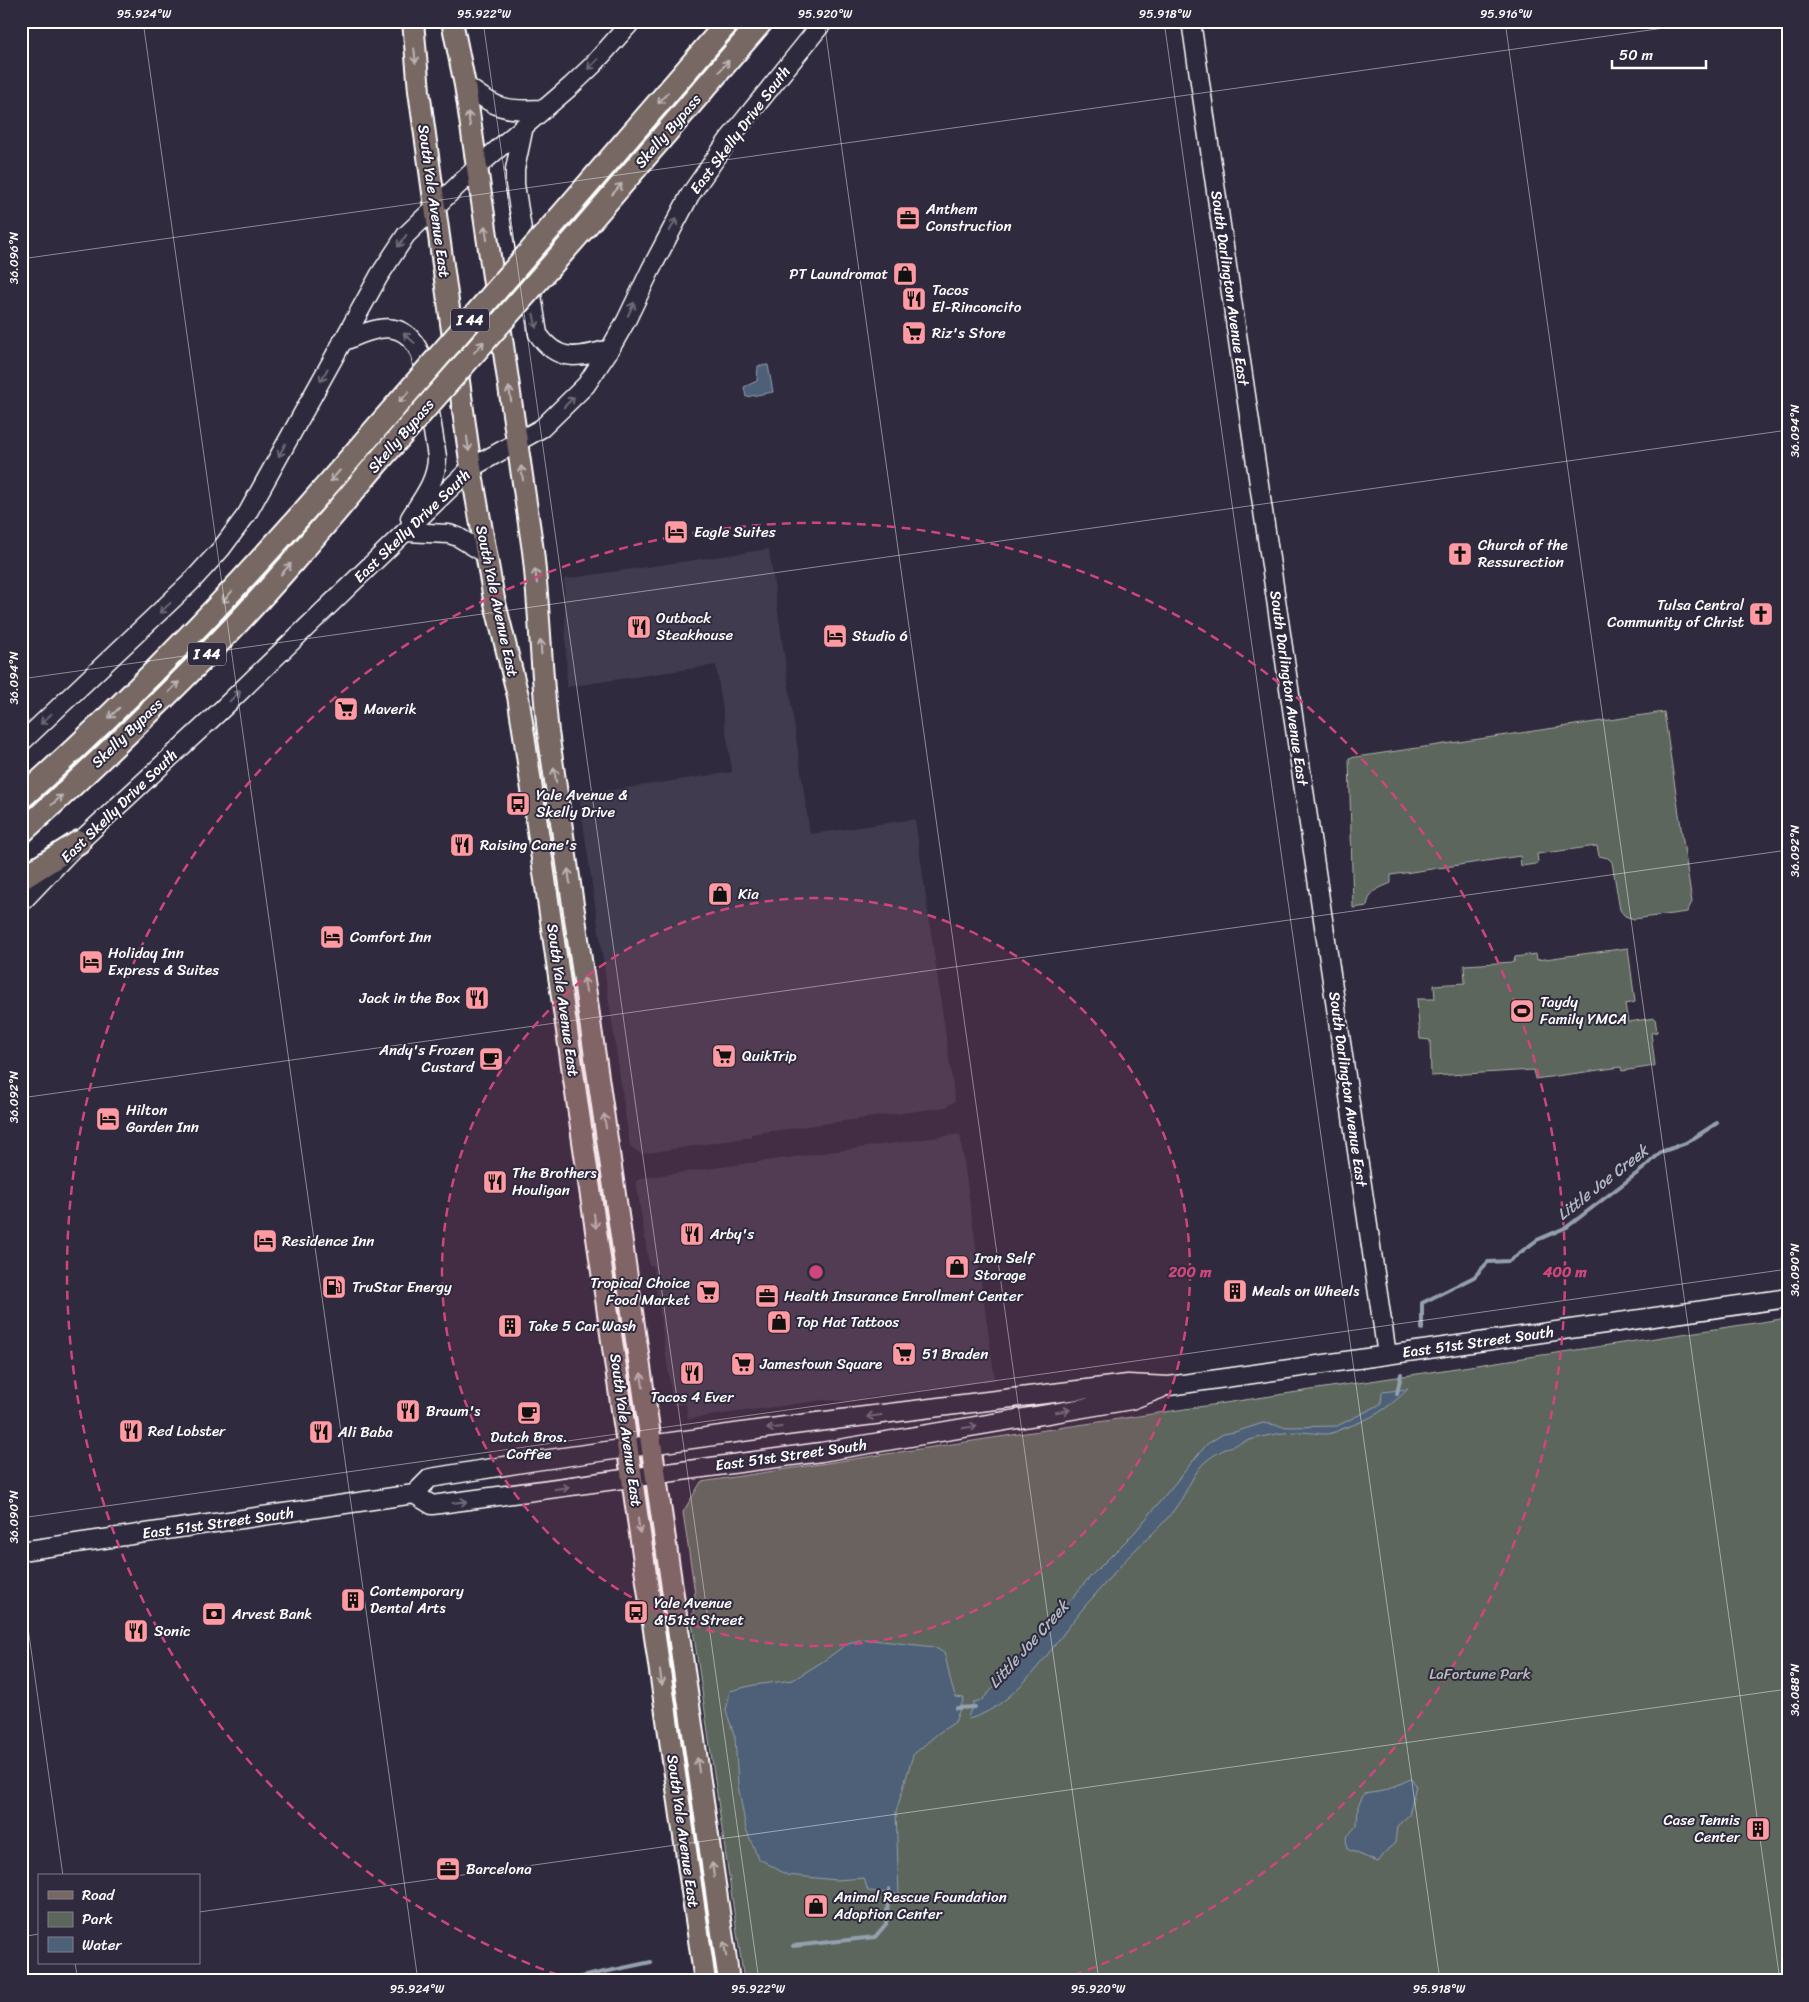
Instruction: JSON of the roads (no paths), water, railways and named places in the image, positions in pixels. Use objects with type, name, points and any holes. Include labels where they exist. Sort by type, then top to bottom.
[{"type":"highway","name":"Skelly Bypass","points":[[21,798],[98,729],[208,617],[305,511],[729,21]]},
{"type":"highway","name":"Skelly Bypass","points":[[21,833],[119,741],[225,636],[281,575],[586,226],[762,21]]},
{"type":"highway","points":[[21,879],[79,842]]},
{"type":"main road","name":"South Yale Avenue East","points":[[413,21],[419,91],[471,468],[494,599],[518,696],[705,1981]]},
{"type":"main road","name":"South Yale Avenue East","points":[[452,21],[464,84],[517,442],[539,601],[543,692],[548,732],[729,1981]]},
{"type":"main road","points":[[21,743],[190,583],[221,549],[247,514],[342,342],[393,253],[406,235],[435,205],[593,65],[632,21]]},
{"type":"main road","name":"East Skelly Drive South","points":[[21,903],[79,842],[218,713],[471,468],[542,428],[586,384],[610,349],[690,195],[728,139],[824,21]]},
{"type":"main road","name":"South Darlington Avenue East","points":[[1192,21],[1387,1355]]},
{"type":"main road","points":[[464,84],[498,107],[516,110],[544,109]]},
{"type":"main road","points":[[524,126],[515,169],[515,184],[538,334],[554,352],[564,356],[586,355],[610,349]]},
{"type":"main road","points":[[342,342],[372,329],[390,327],[406,334],[413,340],[422,355],[437,468],[432,483],[400,538]]},
{"type":"main road","points":[[400,538],[449,534],[458,537],[486,554]]},
{"type":"main road","points":[[518,696],[543,692]]},
{"type":"main road","points":[[524,735],[548,732]]},
{"type":"main road","points":[[553,928],[576,924]]},
{"type":"main road","points":[[588,1172],[612,1170]]},
{"type":"main road","name":"East 51st Street South","points":[[21,1551],[414,1494],[430,1478],[793,1425],[1128,1384],[1169,1386],[1788,1298]]},
{"type":"main road","name":"East 51st Street South","points":[[414,1494],[432,1505],[821,1452],[1131,1400],[1169,1386]]},
{"type":"water","points":[[768,365],[773,392],[746,397],[744,387],[757,381],[758,366]]},
{"type":"water","points":[[1408,1389],[1379,1413],[1333,1433],[1303,1432],[1276,1434],[1234,1445],[1211,1458],[1198,1469],[1169,1516],[1115,1572],[1023,1684],[988,1711],[969,1719],[968,1717],[974,1702],[982,1700],[1056,1618],[1088,1579],[1135,1532],[1207,1444],[1223,1434],[1263,1423],[1287,1427],[1337,1426],[1381,1404],[1382,1392]]},
{"type":"water","points":[[864,1639],[934,1647],[944,1653],[956,1697],[964,1698],[955,1722],[936,1735],[913,1755],[896,1812],[899,1894],[868,1891],[864,1878],[836,1880],[787,1875],[758,1858],[746,1829],[738,1785],[735,1737],[726,1711],[730,1691],[754,1685],[793,1680],[848,1643]]},
{"type":"water","points":[[1411,1779],[1416,1785],[1409,1815],[1397,1826],[1395,1843],[1378,1862],[1347,1849],[1346,1838],[1357,1825],[1358,1806],[1364,1794],[1384,1791]]},
{"type":"waterway","name":"Little Joe Creek","points":[[1422,1329],[1422,1303],[1474,1277],[1488,1262],[1509,1261],[1537,1240],[1567,1227],[1644,1168],[1661,1152],[1686,1143],[1717,1123]]},
{"type":"waterway","name":"Little Joe Creek","points":[[1397,1394],[1401,1374]]},
{"type":"waterway","name":"Little Joe Creek","points":[[957,1708],[975,1707]]},
{"type":"waterway","name":"Little Joe Creek","points":[[793,1946],[875,1937],[886,1924],[889,1889]]},
{"type":"waterway","name":"Little Joe Creek","points":[[562,1981],[651,1962]]},
{"type":"place","name":"Anthem Construction","points":[[908,218]]},
{"type":"place","name":"PT Laundromat","points":[[905,274]]},
{"type":"place","name":"Tacos El-Rinconcito","points":[[914,299]]},
{"type":"place","name":"Riz's Store","points":[[914,333]]},
{"type":"place","name":"Eagle Suites","points":[[676,532]]},
{"type":"place","name":"Church of the Ressurection","points":[[1460,554]]},
{"type":"place","name":"Tulsa Central Community of Christ","points":[[1761,614]]},
{"type":"place","name":"Outback Steakhouse","points":[[639,627]]},
{"type":"place","name":"Studio 6","points":[[835,636]]},
{"type":"place","name":"Maverik","points":[[346,709]]},
{"type":"place","name":"Yale Avenue & Skelly Drive","points":[[518,804]]},
{"type":"place","name":"Raising Cane's","points":[[462,845]]},
{"type":"place","name":"Kia","points":[[720,894]]},
{"type":"place","name":"Comfort Inn","points":[[332,937]]},
{"type":"place","name":"Holiday Inn Express & Suites","points":[[91,962]]},
{"type":"place","name":"Jack in the Box","points":[[477,998]]},
{"type":"place","name":"Taydy Family YMCA","points":[[1522,1011]]},
{"type":"place","name":"QuikTrip","points":[[724,1056]]},
{"type":"place","name":"Andy's Frozen Custard","points":[[491,1059]]},
{"type":"place","name":"Hilton Garden Inn","points":[[108,1119]]},
{"type":"place","name":"The Brothers Houligan","points":[[495,1182]]},
{"type":"place","name":"Arby's","points":[[692,1234]]},
{"type":"place","name":"Residence Inn","points":[[265,1241]]},
{"type":"place","name":"Iron Self Storage","points":[[957,1267]]},
{"type":"place","name":"TruStar Energy","points":[[334,1287]]},
{"type":"place","name":"Meals on Wheels","points":[[1235,1291]]},
{"type":"place","name":"Tropical Choice Food Market","points":[[708,1292]]},
{"type":"place","name":"Health Insurance Enrollment Center","points":[[767,1296]]},
{"type":"place","name":"Top Hat Tattoos","points":[[779,1322]]},
{"type":"place","name":"Take 5 Car Wash","points":[[510,1326]]},
{"type":"place","name":"51 Braden","points":[[904,1354]]},
{"type":"place","name":"Jamestown Square","points":[[743,1364]]},
{"type":"place","name":"Tacos 4 Ever","points":[[692,1373]]},
{"type":"place","name":"Braum's","points":[[408,1411]]},
{"type":"place","name":"Dutch Bros. Coffee","points":[[529,1413]]},
{"type":"place","name":"Red Lobster","points":[[131,1431]]},
{"type":"place","name":"Ali Baba","points":[[321,1432]]},
{"type":"place","name":"Contemporary Dental Arts","points":[[353,1600]]},
{"type":"place","name":"Yale Avenue & 51st Street","points":[[636,1612]]},
{"type":"place","name":"Arvest Bank","points":[[214,1614]]},
{"type":"place","name":"Sonic","points":[[136,1631]]},
{"type":"place","name":"Case Tennis Center","points":[[1758,1829]]},
{"type":"place","name":"Barcelona","points":[[448,1869]]},
{"type":"place","name":"Animal Rescue Foundation Adoption Center","points":[[816,1906]]},
{"type":"park label","name":"LaFortune Park","points":[[1480,1674]]}]
